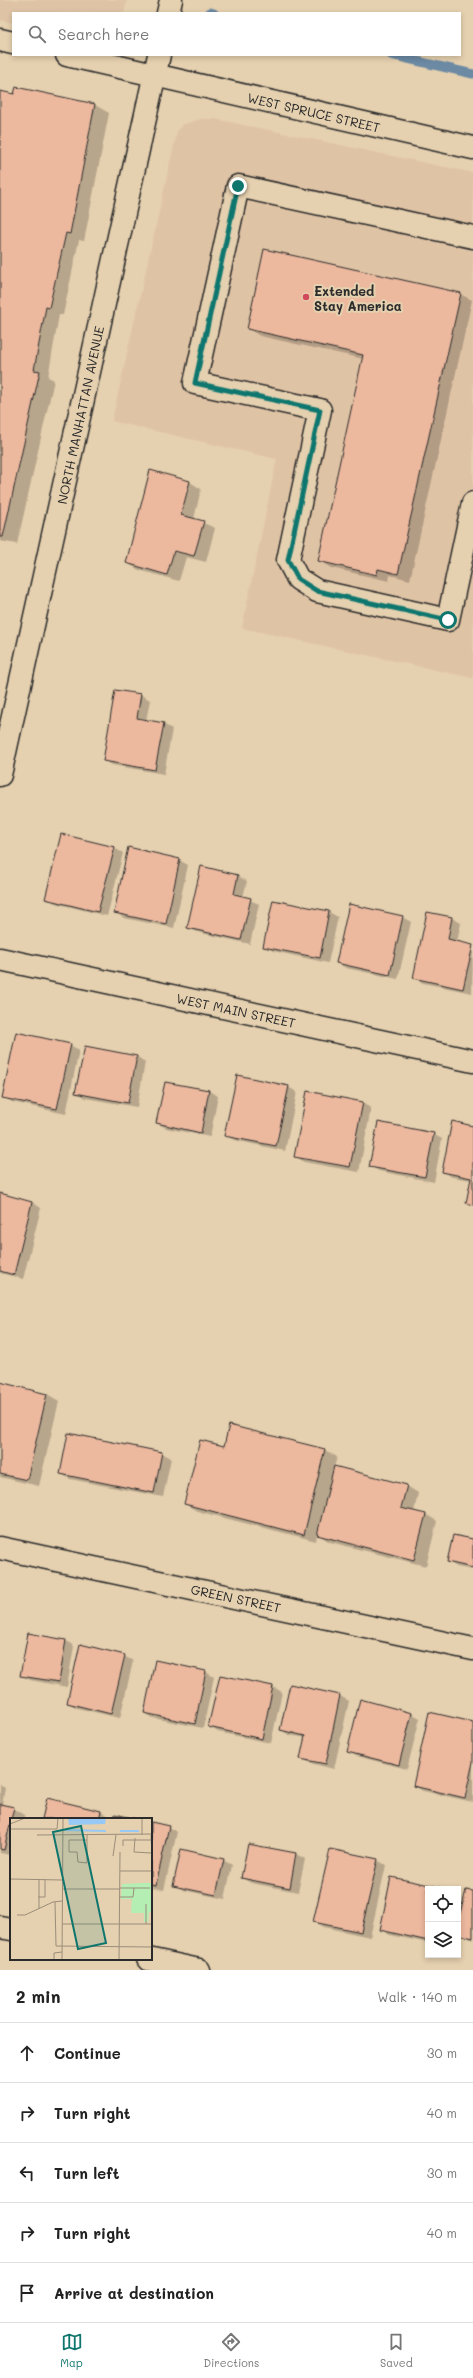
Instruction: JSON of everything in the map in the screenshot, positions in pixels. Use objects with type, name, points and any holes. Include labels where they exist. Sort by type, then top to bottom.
[{"type":"street","points":[[168,12],[171,0]]},
{"type":"street","points":[[0,40],[12,43]]},
{"type":"street","name":"WEST SPRUCE STREET","points":[[76,56],[157,65],[473,148]]},
{"type":"street","name":"NORTH MANHATTAN AVENUE","points":[[0,775],[157,65]]},
{"type":"street","points":[[473,237],[238,186],[195,383],[320,410],[288,560],[298,579],[317,591],[448,620],[473,503]]},
{"type":"street","name":"WEST MAIN STREET","points":[[0,959],[473,1061]]},
{"type":"street","name":"GREEN STREET","points":[[0,1548],[473,1649]]},
{"type":"street","points":[[0,1927],[10,1929]]},
{"type":"street","points":[[152,1960],[199,1970]]},
{"type":"shaded area","points":[[0,0],[127,0],[124,12],[12,12],[12,23],[0,20]]},
{"type":"shaded area","name":"Extended Stay America","points":[[201,119],[215,119],[473,173],[473,678],[242,628],[277,459],[112,421],[177,132],[182,125]]},
{"type":"building","points":[[16,87],[95,104],[70,234],[66,233],[49,308],[46,307],[34,370],[40,371],[3,537],[0,537],[0,91],[14,94]]},
{"type":"building","points":[[264,249],[461,293],[398,574],[378,569],[377,575],[318,561],[363,355],[247,329]]},
{"type":"building","points":[[150,470],[190,481],[181,515],[204,521],[194,556],[174,551],[167,575],[126,563]]},
{"type":"building","points":[[115,690],[141,694],[137,718],[164,723],[155,770],[103,761]]},
{"type":"building","points":[[61,834],[115,847],[98,912],[45,899]]},
{"type":"building","points":[[128,847],[180,859],[166,924],[114,913]]},
{"type":"building","points":[[201,866],[238,875],[234,894],[251,898],[241,940],[187,928]]},
{"type":"building","points":[[273,900],[329,911],[320,958],[263,947]]},
{"type":"building","points":[[349,904],[403,916],[390,975],[336,963]]},
{"type":"building","points":[[427,912],[452,917],[448,939],[473,945],[463,989],[413,978]]},
{"type":"building","points":[[16,1032],[71,1044],[57,1109],[2,1098]]},
{"type":"building","points":[[85,1046],[137,1056],[128,1103],[75,1093]]},
{"type":"building","points":[[237,1075],[289,1086],[276,1146],[224,1136]]},
{"type":"building","points":[[165,1082],[209,1090],[201,1133],[156,1123]]},
{"type":"building","points":[[307,1091],[363,1102],[350,1167],[294,1157]]},
{"type":"building","points":[[452,1121],[473,1126],[473,1205],[466,1203],[471,1178],[442,1172]]},
{"type":"building","points":[[378,1122],[434,1133],[425,1177],[369,1167]]},
{"type":"building","points":[[0,1193],[32,1202],[14,1275],[0,1271]]},
{"type":"building","points":[[0,1382],[47,1394],[27,1480],[0,1474]]},
{"type":"building","points":[[229,1425],[325,1449],[304,1535],[184,1504],[200,1440],[224,1446]]},
{"type":"building","points":[[68,1433],[162,1452],[154,1493],[60,1474]]},
{"type":"building","points":[[334,1466],[407,1485],[401,1508],[426,1514],[414,1560],[317,1535]]},
{"type":"building","points":[[453,1535],[473,1539],[473,1568],[447,1562]]},
{"type":"building","points":[[28,1633],[66,1640],[59,1682],[20,1676]]},
{"type":"building","points":[[80,1644],[125,1655],[111,1714],[67,1703]]},
{"type":"building","points":[[155,1660],[206,1671],[195,1724],[144,1713]]},
{"type":"building","points":[[220,1675],[273,1686],[262,1739],[208,1727]]},
{"type":"building","points":[[290,1684],[340,1695],[326,1764],[300,1759],[305,1736],[280,1730]]},
{"type":"building","points":[[360,1699],[412,1713],[399,1765],[347,1752]]},
{"type":"building","points":[[429,1712],[473,1722],[473,1762],[465,1798],[413,1786]]},
{"type":"building","points":[[47,1798],[101,1811],[99,1818],[42,1818]]},
{"type":"building","points":[[0,1804],[14,1807],[11,1818],[10,1818],[4,1850],[0,1849]]},
{"type":"building","points":[[115,1814],[133,1818],[114,1818]]},
{"type":"building","points":[[152,1822],[169,1826],[156,1885],[152,1884]]},
{"type":"building","points":[[248,1844],[296,1853],[290,1888],[241,1878]]},
{"type":"building","points":[[181,1849],[224,1859],[216,1895],[173,1886]]},
{"type":"building","points":[[330,1849],[378,1859],[361,1932],[313,1922]]},
{"type":"building","points":[[391,1877],[434,1886],[425,1886],[425,1940],[380,1930]]},
{"type":"building","points":[[466,1890],[473,1891],[473,1938],[461,1935],[461,1910]]},
{"type":"waterway","points":[[395,56],[473,74]]},
{"type":"place","name":"Extended Stay America","points":[[306,297]]},
{"type":"route","points":[[238,186],[195,383],[320,410],[288,560],[298,579],[317,591],[448,620]]}]
